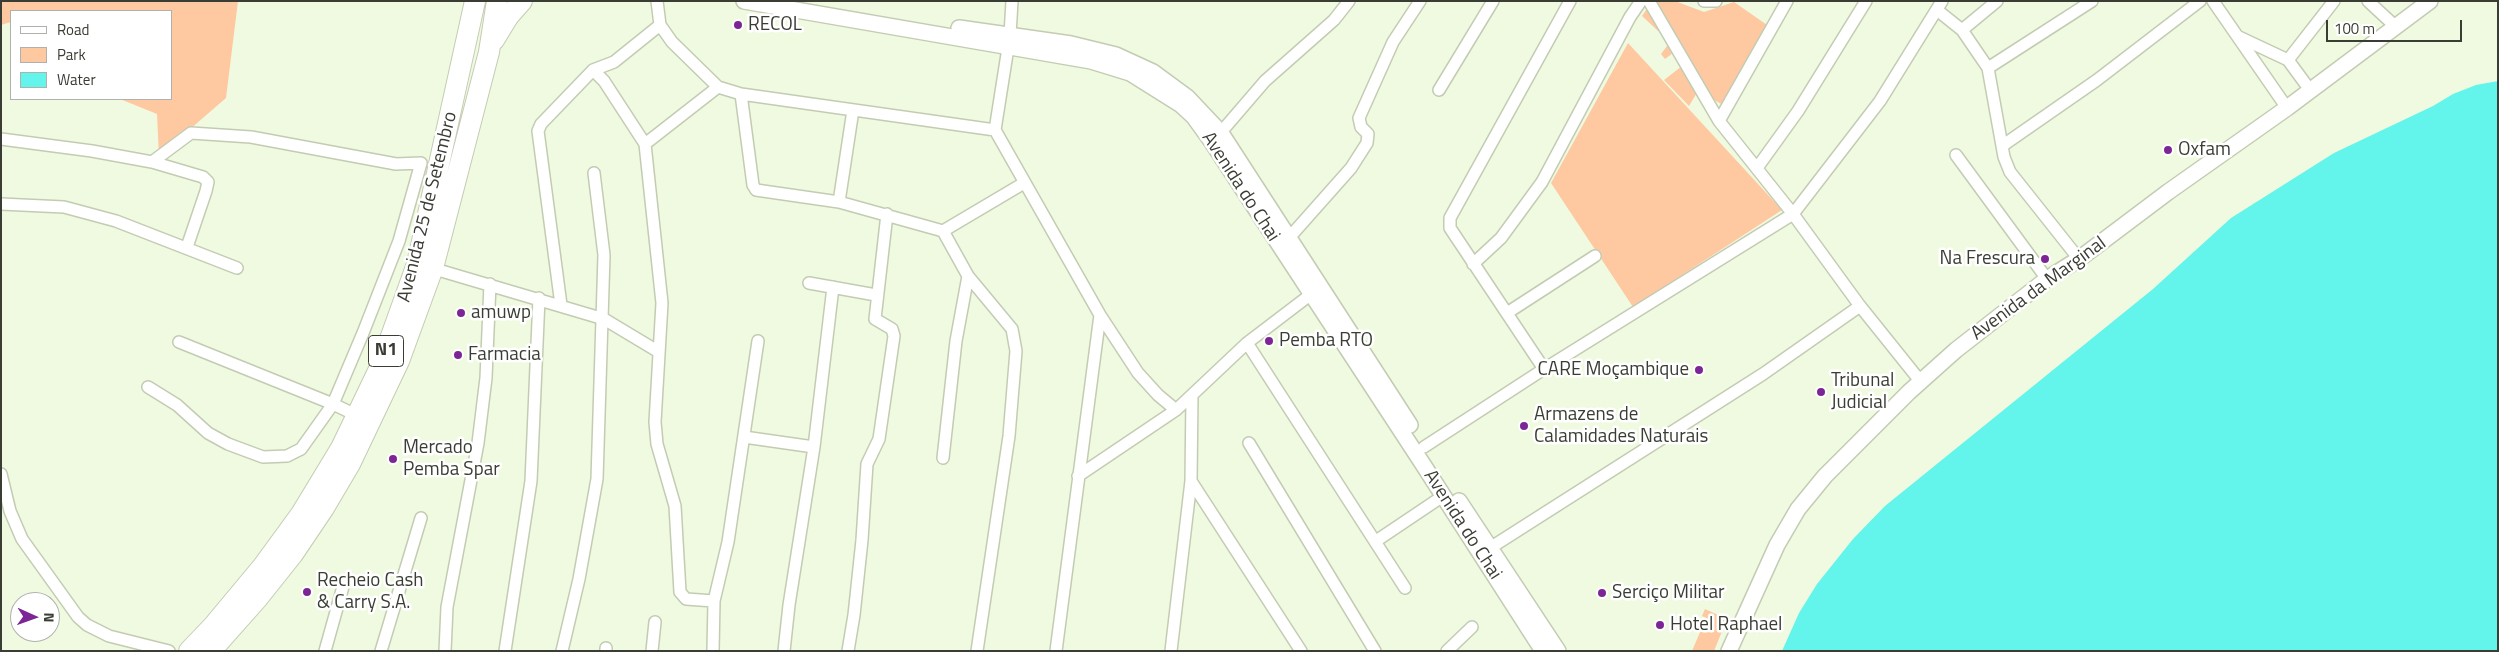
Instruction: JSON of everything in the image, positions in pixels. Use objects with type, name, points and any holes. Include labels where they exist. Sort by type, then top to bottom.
[{"type":"highway","name":"Avenida 25 de Setembro","points":[[211,651],[258,598],[293,554],[350,464],[364,419],[413,326],[425,266],[442,158],[475,1]]},
{"type":"highway","name":"Avenida 25 de Setembro","points":[[425,266],[489,52],[497,1]]},
{"type":"highway","points":[[489,52],[498,31],[522,1]]},
{"type":"highway","name":"Avenida 25 de Setembro","points":[[189,651],[213,626],[263,566],[301,514],[341,448],[364,419]]},
{"type":"main road","name":"Avenida do Chai","points":[[802,1],[1009,41],[1091,60],[1130,73],[1181,105],[1216,138],[1288,239],[1558,651]]},
{"type":"main road","name":"Avenida da Marginal","points":[[1729,651],[1776,545],[1798,509],[1824,476],[1921,382],[1956,350],[2047,279],[2079,259],[2192,174],[2286,108],[2430,1]]},
{"type":"main road","name":"Avenida do Chai","points":[[750,2],[1009,41]]},
{"type":"main road","name":"Avenida do Chai","points":[[1216,138],[1310,295],[1543,651]]},
{"type":"street","points":[[657,1],[660,25],[672,42],[718,87],[741,94],[995,130]]},
{"type":"street","points":[[1012,1],[1009,41],[995,130],[1100,315],[1138,373],[1158,395],[1176,410]]},
{"type":"street","points":[[1216,138],[1265,81],[1334,20],[1349,1]]},
{"type":"street","points":[[1288,239],[1351,168],[1366,144],[1368,134],[1359,123],[1362,110],[1393,42],[1420,1]]},
{"type":"street","points":[[1440,90],[1493,1]]},
{"type":"street","points":[[1544,369],[1450,228],[1451,214],[1570,1]]},
{"type":"street","points":[[1473,264],[1501,238],[1542,182],[1630,17],[1641,1]]},
{"type":"street","points":[[1649,1],[1719,121],[1793,214],[1860,306],[1921,382]]},
{"type":"street","points":[[1704,1],[1716,1]]},
{"type":"street","points":[[1719,121],[1787,1]]},
{"type":"street","points":[[1757,168],[1798,111],[1866,1]]},
{"type":"street","points":[[1962,30],[1997,1]]},
{"type":"street","points":[[1988,68],[2092,1]]},
{"type":"street","points":[[2002,146],[2097,80],[2200,1]]},
{"type":"street","points":[[2214,1],[2286,108]]},
{"type":"street","points":[[2288,60],[2334,1]]},
{"type":"street","points":[[2368,1],[2396,27]]},
{"type":"street","points":[[1424,447],[1544,369],[1793,214],[1880,101],[1940,5],[1962,30],[1988,68],[2002,146],[2010,172],[2079,259]]},
{"type":"street","points":[[561,306],[538,131],[541,124],[593,70],[614,62],[660,25]]},
{"type":"street","points":[[2239,37],[2288,60],[2310,90]]},
{"type":"street","points":[[593,70],[604,81],[645,144],[660,283],[656,437],[674,506],[680,592],[686,599],[714,601]]},
{"type":"street","points":[[645,144],[718,87]]},
{"type":"street","points":[[741,94],[753,186],[756,190],[839,202],[943,231],[968,276],[1012,329],[1016,351],[1009,436],[977,651]]},
{"type":"street","points":[[839,202],[853,110]]},
{"type":"street","points":[[152,162],[191,133],[251,137],[396,164],[421,163],[442,158]]},
{"type":"street","points":[[1,139],[92,151],[152,162],[203,177],[208,182],[187,247]]},
{"type":"street","points":[[1956,155],[2047,279]]},
{"type":"street","points":[[148,387],[177,405],[208,433],[228,444],[263,457],[287,456],[300,449],[333,404],[387,277],[421,163]]},
{"type":"street","points":[[562,651],[579,579],[597,479],[604,319],[604,255],[594,173]]},
{"type":"street","points":[[943,231],[1024,183]]},
{"type":"street","points":[[1,204],[64,207],[116,221],[237,268]]},
{"type":"street","points":[[848,651],[861,550],[867,464],[879,440],[894,336],[892,329],[875,319],[876,296],[887,214]]},
{"type":"street","points":[[1507,314],[1595,256]]},
{"type":"street","points":[[425,266],[539,298],[604,319],[659,352]]},
{"type":"street","points":[[943,458],[956,341],[968,276]]},
{"type":"street","points":[[809,283],[876,296]]},
{"type":"street","points":[[445,651],[447,606],[478,443],[486,378],[490,284]]},
{"type":"street","points":[[784,651],[789,604],[814,447],[833,287]]},
{"type":"street","points":[[1078,476],[1176,410],[1247,343],[1310,295]]},
{"type":"street","points":[[505,651],[531,481],[539,298]]},
{"type":"street","points":[[1490,548],[1762,374],[1860,306]]},
{"type":"street","points":[[1056,651],[1100,315]]},
{"type":"street","points":[[713,651],[714,601],[728,542],[758,341]]},
{"type":"street","points":[[179,342],[333,404],[364,419]]},
{"type":"street","points":[[1247,343],[1405,588]]},
{"type":"street","points":[[1171,651],[1190,481],[1192,394]]},
{"type":"street","points":[[744,437],[814,447]]},
{"type":"street","points":[[1249,443],[1375,651]]},
{"type":"street","points":[[1,474],[10,511],[22,539],[78,617],[86,625],[109,636],[169,651]]},
{"type":"street","points":[[1190,481],[1301,651]]},
{"type":"street","points":[[1376,541],[1443,496]]},
{"type":"street","points":[[381,651],[421,518]]},
{"type":"street","points":[[325,651],[344,583]]},
{"type":"street","points":[[652,651],[655,622]]},
{"type":"street","points":[[1447,651],[1472,627]]},
{"type":"green space","points":[[1,1],[238,1],[226,98],[159,156],[157,114],[122,100],[172,100],[172,10],[10,10],[10,22],[1,25]]},
{"type":"green space","points":[[1652,1],[1675,1],[1704,12],[1734,2],[1770,27],[1759,50],[1743,66],[1730,96],[1723,105],[1698,91],[1689,106],[1664,80],[1682,66],[1673,53],[1665,59],[1661,54],[1670,42],[1642,16]]},
{"type":"green space","points":[[1628,43],[1782,210],[1633,307],[1551,183]]},
{"type":"green space","points":[[1705,609],[1727,619],[1714,651],[1692,651],[1706,618],[1702,616]]},
{"type":"water","points":[[2498,81],[2498,651],[1782,651],[1799,613],[1817,584],[1853,539],[1885,506],[2153,289],[2231,218],[2334,153],[2433,106],[2453,94],[2476,85]]},
{"type":"place","name":"RECOL","points":[[738,25]]},
{"type":"place","name":"Oxfam","points":[[2168,150]]},
{"type":"place","name":"Na Frescura","points":[[2045,259]]},
{"type":"place","name":"amuwp","points":[[461,313]]},
{"type":"place","name":"Pemba RTO","points":[[1269,341]]},
{"type":"place","name":"Farmacia","points":[[458,355]]},
{"type":"place","name":"CARE Moçambique","points":[[1699,370]]},
{"type":"place","name":"Tribunal Judicial","points":[[1821,392]]},
{"type":"place","name":"Armazens de Calamidades Naturais","points":[[1524,426]]},
{"type":"place","name":"Mercado Pemba Spar","points":[[393,459]]},
{"type":"place","name":"Recheio Cash & Carry S.A.","points":[[307,592]]},
{"type":"place","name":"Serciço Militar","points":[[1602,593]]},
{"type":"place","name":"Hotel Raphael","points":[[1660,625]]}]
